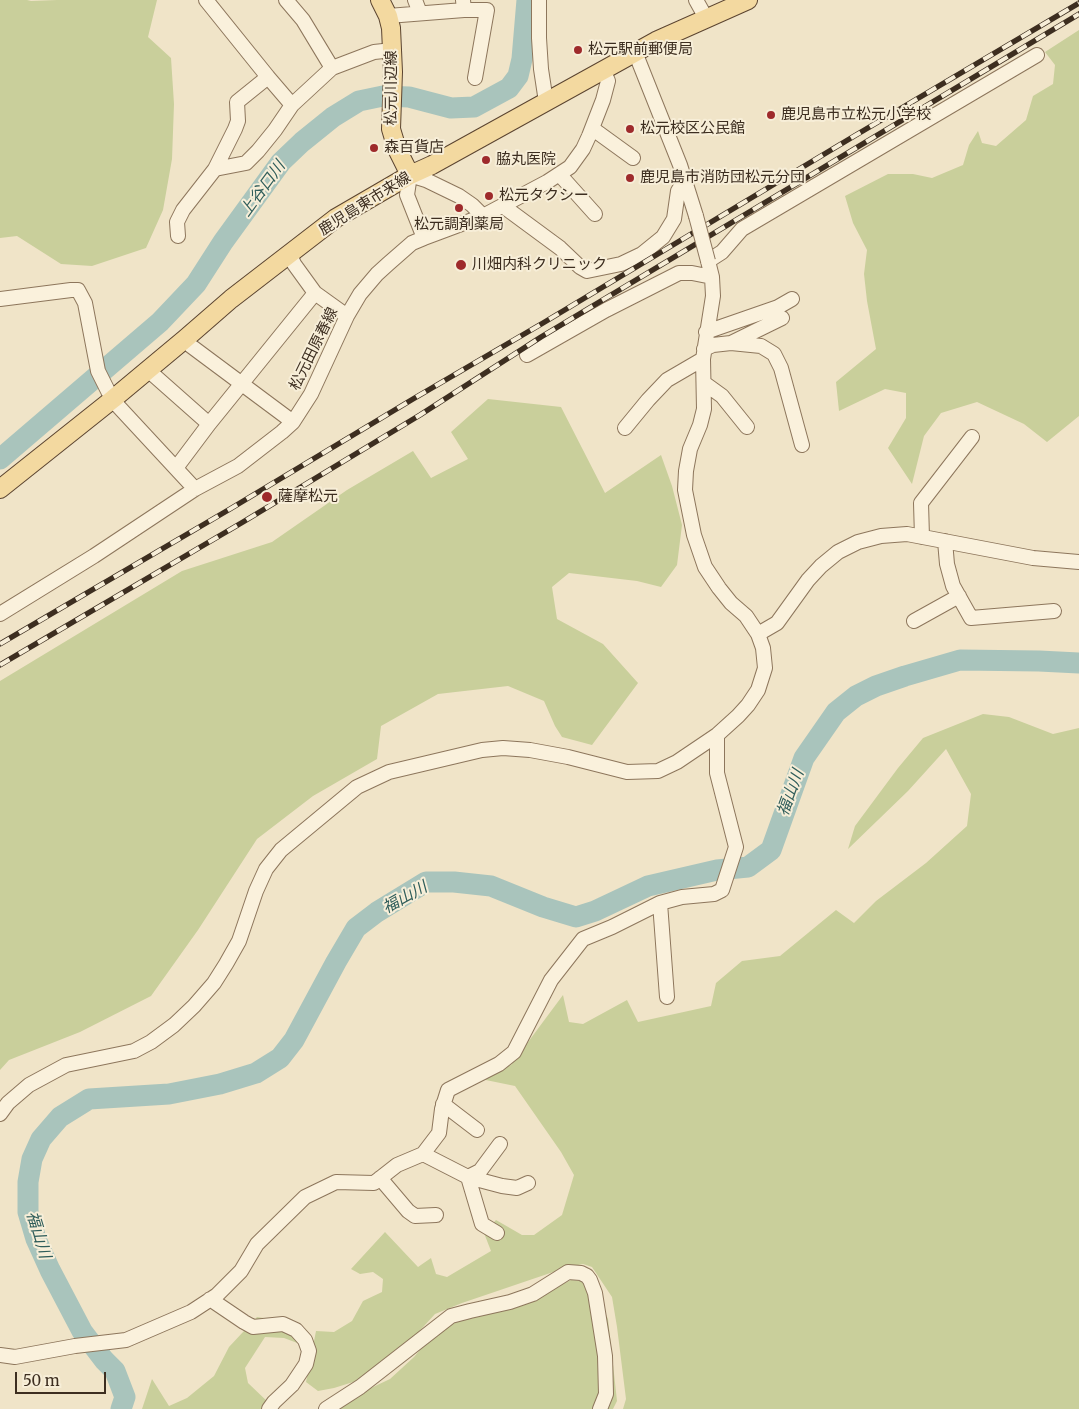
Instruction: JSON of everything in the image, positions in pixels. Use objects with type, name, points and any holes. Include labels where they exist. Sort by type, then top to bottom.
[{"type":"main road","name":"松元川辺線","points":[[380,0],[388,16],[393,50],[391,129],[397,148],[410,175]]},
{"type":"main road","name":"鹿児島東市来線","points":[[0,489],[110,393],[148,370],[230,299],[336,218],[410,175],[432,165],[662,37],[748,0]]},
{"type":"street","points":[[206,0],[292,105]]},
{"type":"street","points":[[286,0],[303,20],[332,68]]},
{"type":"street","points":[[539,0],[539,38],[546,102]]},
{"type":"street","points":[[696,0],[706,18]]},
{"type":"street","points":[[388,16],[417,7],[464,5],[486,10],[475,78]]},
{"type":"street","points":[[215,169],[246,163],[258,152],[292,105],[332,68],[374,52],[393,50]]},
{"type":"street","points":[[0,1114],[8,1103],[29,1085],[66,1065],[134,1051],[151,1042],[174,1025],[214,983],[226,964],[239,941],[256,891],[266,870],[281,850],[358,787],[389,772],[482,750],[502,748],[530,750],[568,757],[627,772],[658,771],[676,762],[717,734],[744,711],[758,690],[765,668],[763,648],[758,634],[746,616],[732,603],[705,567],[694,535],[688,508],[685,490],[686,471],[690,449],[700,425],[704,409],[703,354],[713,296],[712,277],[680,165],[635,52]]},
{"type":"street","points":[[708,260],[722,252],[742,229],[1037,55]]},
{"type":"street","name":"松元田原春線","points":[[0,614],[94,556],[195,489],[238,466],[276,438],[293,422],[312,394],[347,316],[360,294],[377,274],[412,243],[483,216],[503,206],[560,175],[576,160],[593,129],[608,81],[603,69]]},
{"type":"street","points":[[178,236],[177,222],[183,210],[215,169],[238,121],[237,102],[268,77]]},
{"type":"street","points":[[593,129],[632,158]]},
{"type":"street","points":[[424,238],[407,195],[410,175],[426,180],[459,196],[483,216]]},
{"type":"street","points":[[560,175],[596,214]]},
{"type":"street","points":[[503,206],[560,248],[587,271],[621,264],[642,254],[663,237],[674,219],[678,191],[685,180]]},
{"type":"street","points":[[290,254],[294,264],[315,293],[347,316]]},
{"type":"street","points":[[527,355],[606,310],[679,273],[692,272],[712,277]]},
{"type":"street","points":[[0,299],[78,290],[85,303],[98,371],[110,393],[118,406],[195,489]]},
{"type":"street","points":[[176,468],[209,424],[315,293]]},
{"type":"street","points":[[706,332],[778,307],[792,299]]},
{"type":"street","points":[[731,343],[782,318]]},
{"type":"street","points":[[185,339],[241,384],[293,422]]},
{"type":"street","points":[[625,428],[667,380],[713,345],[731,343],[761,346],[774,354],[781,368],[802,445]]},
{"type":"street","points":[[148,370],[209,424]]},
{"type":"street","points":[[704,383],[722,396],[747,427]]},
{"type":"street","points":[[922,537],[921,503],[972,437]]},
{"type":"street","points":[[758,634],[777,623],[808,580],[838,552],[858,542],[881,536],[907,534],[1034,558],[1079,562]]},
{"type":"street","points":[[945,541],[947,564],[953,586],[971,618],[1054,611]]},
{"type":"street","points":[[914,621],[959,596]]},
{"type":"street","points":[[0,1355],[15,1357],[132,1338],[191,1312],[217,1295],[241,1271],[257,1244],[305,1197],[336,1182],[374,1182],[397,1165],[423,1154],[440,1133],[443,1104],[448,1090],[499,1064],[514,1052],[552,980],[583,939],[612,927],[660,902],[682,897],[714,894],[722,890],[736,847],[717,773],[717,734]]},
{"type":"street","points":[[660,902],[667,998]]},
{"type":"street","points":[[443,1104],[477,1130]]},
{"type":"street","points":[[468,1177],[480,1171],[500,1144]]},
{"type":"street","points":[[423,1154],[468,1177],[517,1188],[528,1183]]},
{"type":"street","points":[[468,1177],[482,1224],[497,1233]]},
{"type":"street","points":[[380,1178],[408,1211],[415,1216],[436,1215]]},
{"type":"street","points":[[326,1409],[360,1387],[451,1316],[510,1302],[533,1294],[568,1272],[581,1273],[587,1276],[595,1293],[606,1356],[606,1394],[600,1409]]},
{"type":"street","points":[[210,1299],[253,1327],[283,1324],[296,1330],[305,1340],[309,1351],[306,1364],[292,1385],[269,1409]]},
{"type":"green space","points":[[0,0],[157,0],[148,37],[171,58],[174,104],[172,159],[163,210],[146,248],[92,266],[61,264],[17,236],[0,238]]},
{"type":"green space","points":[[1079,30],[1079,416],[1047,442],[1024,424],[977,402],[941,413],[924,436],[912,484],[888,448],[906,418],[906,393],[885,389],[839,411],[836,382],[876,349],[864,274],[867,250],[853,223],[845,196],[888,174],[913,174],[932,178],[963,165],[969,145],[978,131],[982,143],[996,146],[1026,120],[1033,96],[1053,84],[1055,65],[1045,52]]},
{"type":"green space","points":[[488,399],[561,407],[605,493],[661,455],[672,486],[682,525],[677,565],[661,587],[637,581],[569,573],[552,587],[557,619],[603,644],[638,683],[592,745],[562,737],[544,701],[508,686],[438,694],[381,726],[377,759],[313,796],[257,839],[198,930],[151,996],[80,1032],[9,1060],[0,1070],[0,681],[182,571],[272,542],[347,490],[413,451],[431,478],[468,459],[451,432]]},
{"type":"green space","points":[[983,714],[1009,717],[1053,734],[1079,728],[1079,1409],[623,1409],[626,1399],[612,1297],[592,1267],[583,1264],[568,1267],[435,1314],[414,1337],[366,1378],[318,1391],[306,1382],[316,1331],[334,1332],[352,1321],[363,1301],[382,1292],[383,1279],[373,1272],[360,1274],[351,1269],[385,1232],[418,1267],[431,1258],[436,1274],[447,1277],[491,1251],[484,1233],[496,1220],[522,1235],[534,1235],[562,1215],[574,1175],[561,1152],[515,1086],[476,1078],[511,1065],[563,995],[569,1022],[583,1024],[627,1000],[638,1022],[711,1006],[716,983],[742,961],[780,956],[836,910],[854,923],[876,901],[926,863],[967,826],[971,794],[946,749],[908,791],[848,849],[855,826],[923,738]]},
{"type":"green space","points":[[571,1280],[583,1281],[592,1285],[608,1319],[617,1401],[613,1409],[318,1409],[332,1402],[352,1397],[390,1379],[414,1357],[431,1337],[455,1322],[475,1314],[514,1308]]},
{"type":"green space","points":[[257,1317],[296,1323],[308,1347],[284,1338],[265,1337],[245,1368],[248,1383],[270,1404],[272,1409],[142,1409],[152,1379],[169,1406],[187,1398],[214,1376],[229,1347]]},
{"type":"waterway","name":"上谷口川","points":[[0,459],[160,322],[196,284],[223,242],[281,162],[333,117],[359,101],[383,96],[409,97],[451,108],[474,107],[509,88],[518,76],[522,59],[527,0]]},
{"type":"waterway","name":"福山川","points":[[121,1409],[125,1397],[115,1371],[82,1331],[50,1270],[36,1239],[28,1212],[28,1182],[32,1159],[41,1139],[60,1117],[89,1099],[169,1094],[220,1084],[256,1073],[280,1058],[294,1040],[356,928],[377,912],[426,882],[454,882],[491,886],[543,907],[576,917],[595,911],[648,886],[717,870],[748,867],[771,850],[804,758],[836,712],[856,696],[876,686],[960,660],[1079,663]]},
{"type":"railway","points":[[0,644],[1079,3]]},
{"type":"railway","points":[[0,665],[243,522],[420,415],[541,337],[1079,14]]},
{"type":"place","name":"松元駅前郵便局","points":[[578,50]]},
{"type":"place","name":"鹿児島市立松元小学校","points":[[771,115]]},
{"type":"place","name":"松元校区公民館","points":[[630,129]]},
{"type":"place","name":"森百貨店","points":[[374,148]]},
{"type":"place","name":"脇丸医院","points":[[486,160]]},
{"type":"place","name":"鹿児島市消防団松元分団","points":[[630,178]]},
{"type":"place","name":"松元タクシー","points":[[489,196]]},
{"type":"place","name":"松元調剤薬局","points":[[459,208]]},
{"type":"place","name":"川畑内科クリニック","points":[[461,265]]},
{"type":"place","name":"薩摩松元","points":[[267,497]]}]
